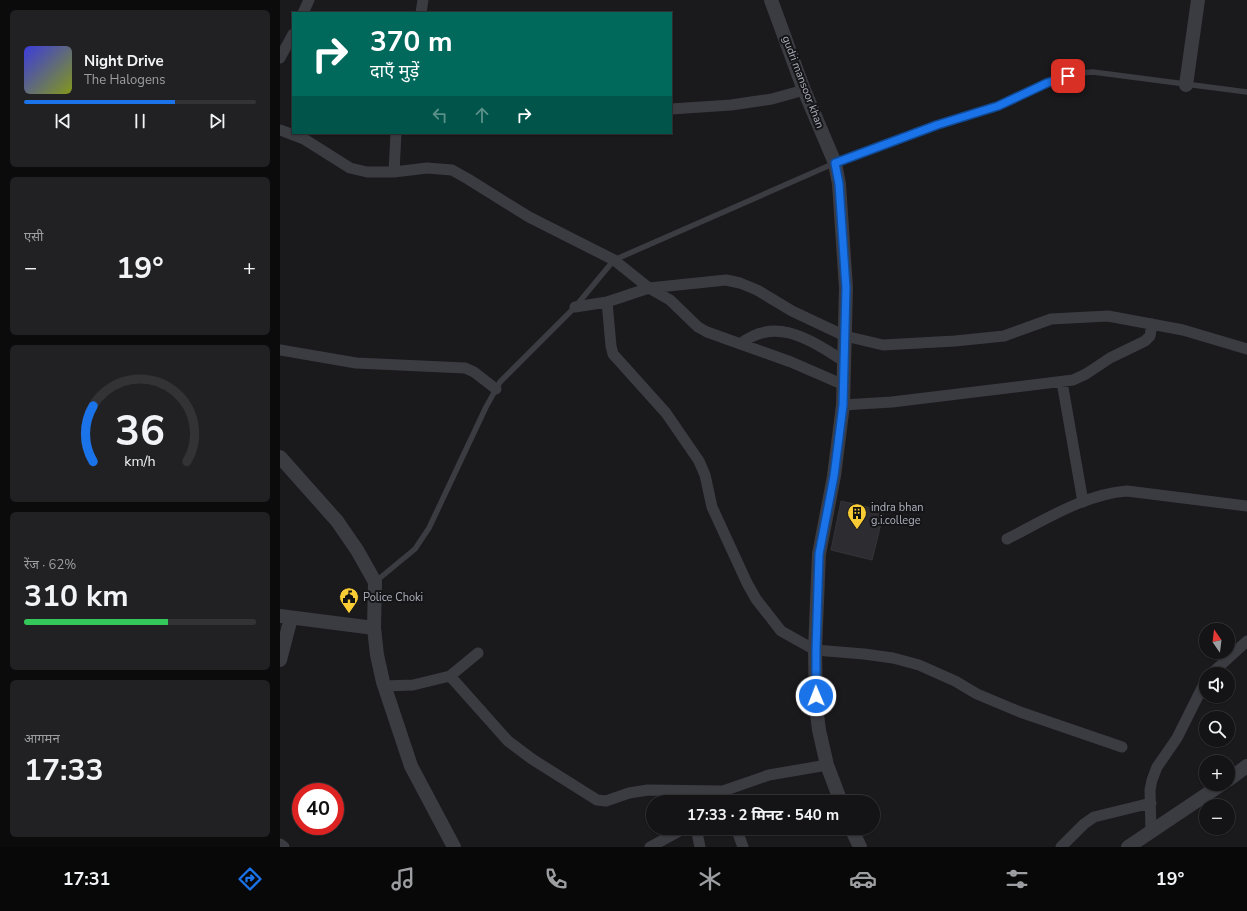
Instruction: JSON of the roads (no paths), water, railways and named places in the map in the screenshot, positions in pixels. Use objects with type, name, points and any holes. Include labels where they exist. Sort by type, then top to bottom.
[{"type":"street","points":[[304,12],[309,0]]},
{"type":"street","points":[[421,12],[423,0]]},
{"type":"street","name":"gudri mansoor khan","points":[[772,0],[804,90],[835,163],[839,184],[846,288],[844,385],[834,476],[819,554],[816,650],[816,706],[819,730],[827,765],[838,795]]},
{"type":"street","points":[[1186,85],[1198,0]]},
{"type":"street","points":[[280,58],[292,36]]},
{"type":"street","points":[[672,109],[731,105],[772,99],[804,90]]},
{"type":"street","points":[[280,130],[304,139],[350,168],[367,172],[394,172],[427,168],[452,170],[468,178],[529,218],[614,260],[649,288],[670,300],[698,327],[707,332],[791,362],[844,385]]},
{"type":"street","points":[[394,172],[396,134]]},
{"type":"street","points":[[575,307],[607,302],[649,288],[713,280],[740,283],[757,290],[792,311],[845,336],[883,345],[955,341],[1004,336],[1041,322],[1067,316],[1108,316],[1183,330],[1247,349]]},
{"type":"street","points":[[607,302],[613,354],[618,362],[666,413],[699,461],[705,475],[712,507],[747,583],[756,599],[781,631],[816,650],[864,654],[919,665],[955,681],[978,694],[1020,712],[1122,746]]},
{"type":"street","points":[[843,405],[892,402],[1062,382],[1079,378],[1110,358],[1145,341],[1150,336],[1152,324]]},
{"type":"street","points":[[740,344],[752,335],[760,332],[790,333],[804,337],[844,361]]},
{"type":"street","points":[[280,350],[356,363],[465,368],[474,372],[496,389]]},
{"type":"street","points":[[1062,382],[1083,502]]},
{"type":"street","points":[[280,457],[337,521],[357,550],[375,582],[374,628],[377,655],[384,686],[411,766],[454,847]]},
{"type":"street","points":[[1007,539],[1083,502],[1104,494],[1128,492],[1247,506]]},
{"type":"street","points":[[280,660],[285,617],[374,628]]},
{"type":"street","points":[[1219,667],[1247,641]]},
{"type":"street","points":[[384,686],[413,685],[450,676],[478,653]]},
{"type":"street","points":[[450,676],[508,741],[532,760],[597,800],[606,801],[629,793],[648,790],[691,795]]},
{"type":"street","points":[[1151,831],[1152,780],[1157,767],[1177,738],[1199,694]]},
{"type":"street","points":[[732,795],[769,775],[827,765]]},
{"type":"street","points":[[1235,775],[1247,766]]},
{"type":"street","points":[[1128,847],[1211,791]]},
{"type":"street","points":[[1060,847],[1079,828],[1094,818],[1151,803]]},
{"type":"street","points":[[650,847],[672,835]]},
{"type":"street","points":[[697,835],[700,847]]},
{"type":"street","points":[[739,835],[743,847]]},
{"type":"street","points":[[854,835],[860,847]]},
{"type":"street","points":[[280,844],[284,847]]},
{"type":"lane","points":[[375,582],[415,549],[429,528],[496,389],[516,366],[575,307],[614,260],[835,163],[937,125],[998,106],[1047,83],[1079,73],[1093,72],[1247,92]]},
{"type":"place","name":"indra bhan g.i.college","points":[[857,530]]},
{"type":"place","name":"Police Choki","points":[[349,614]]}]
